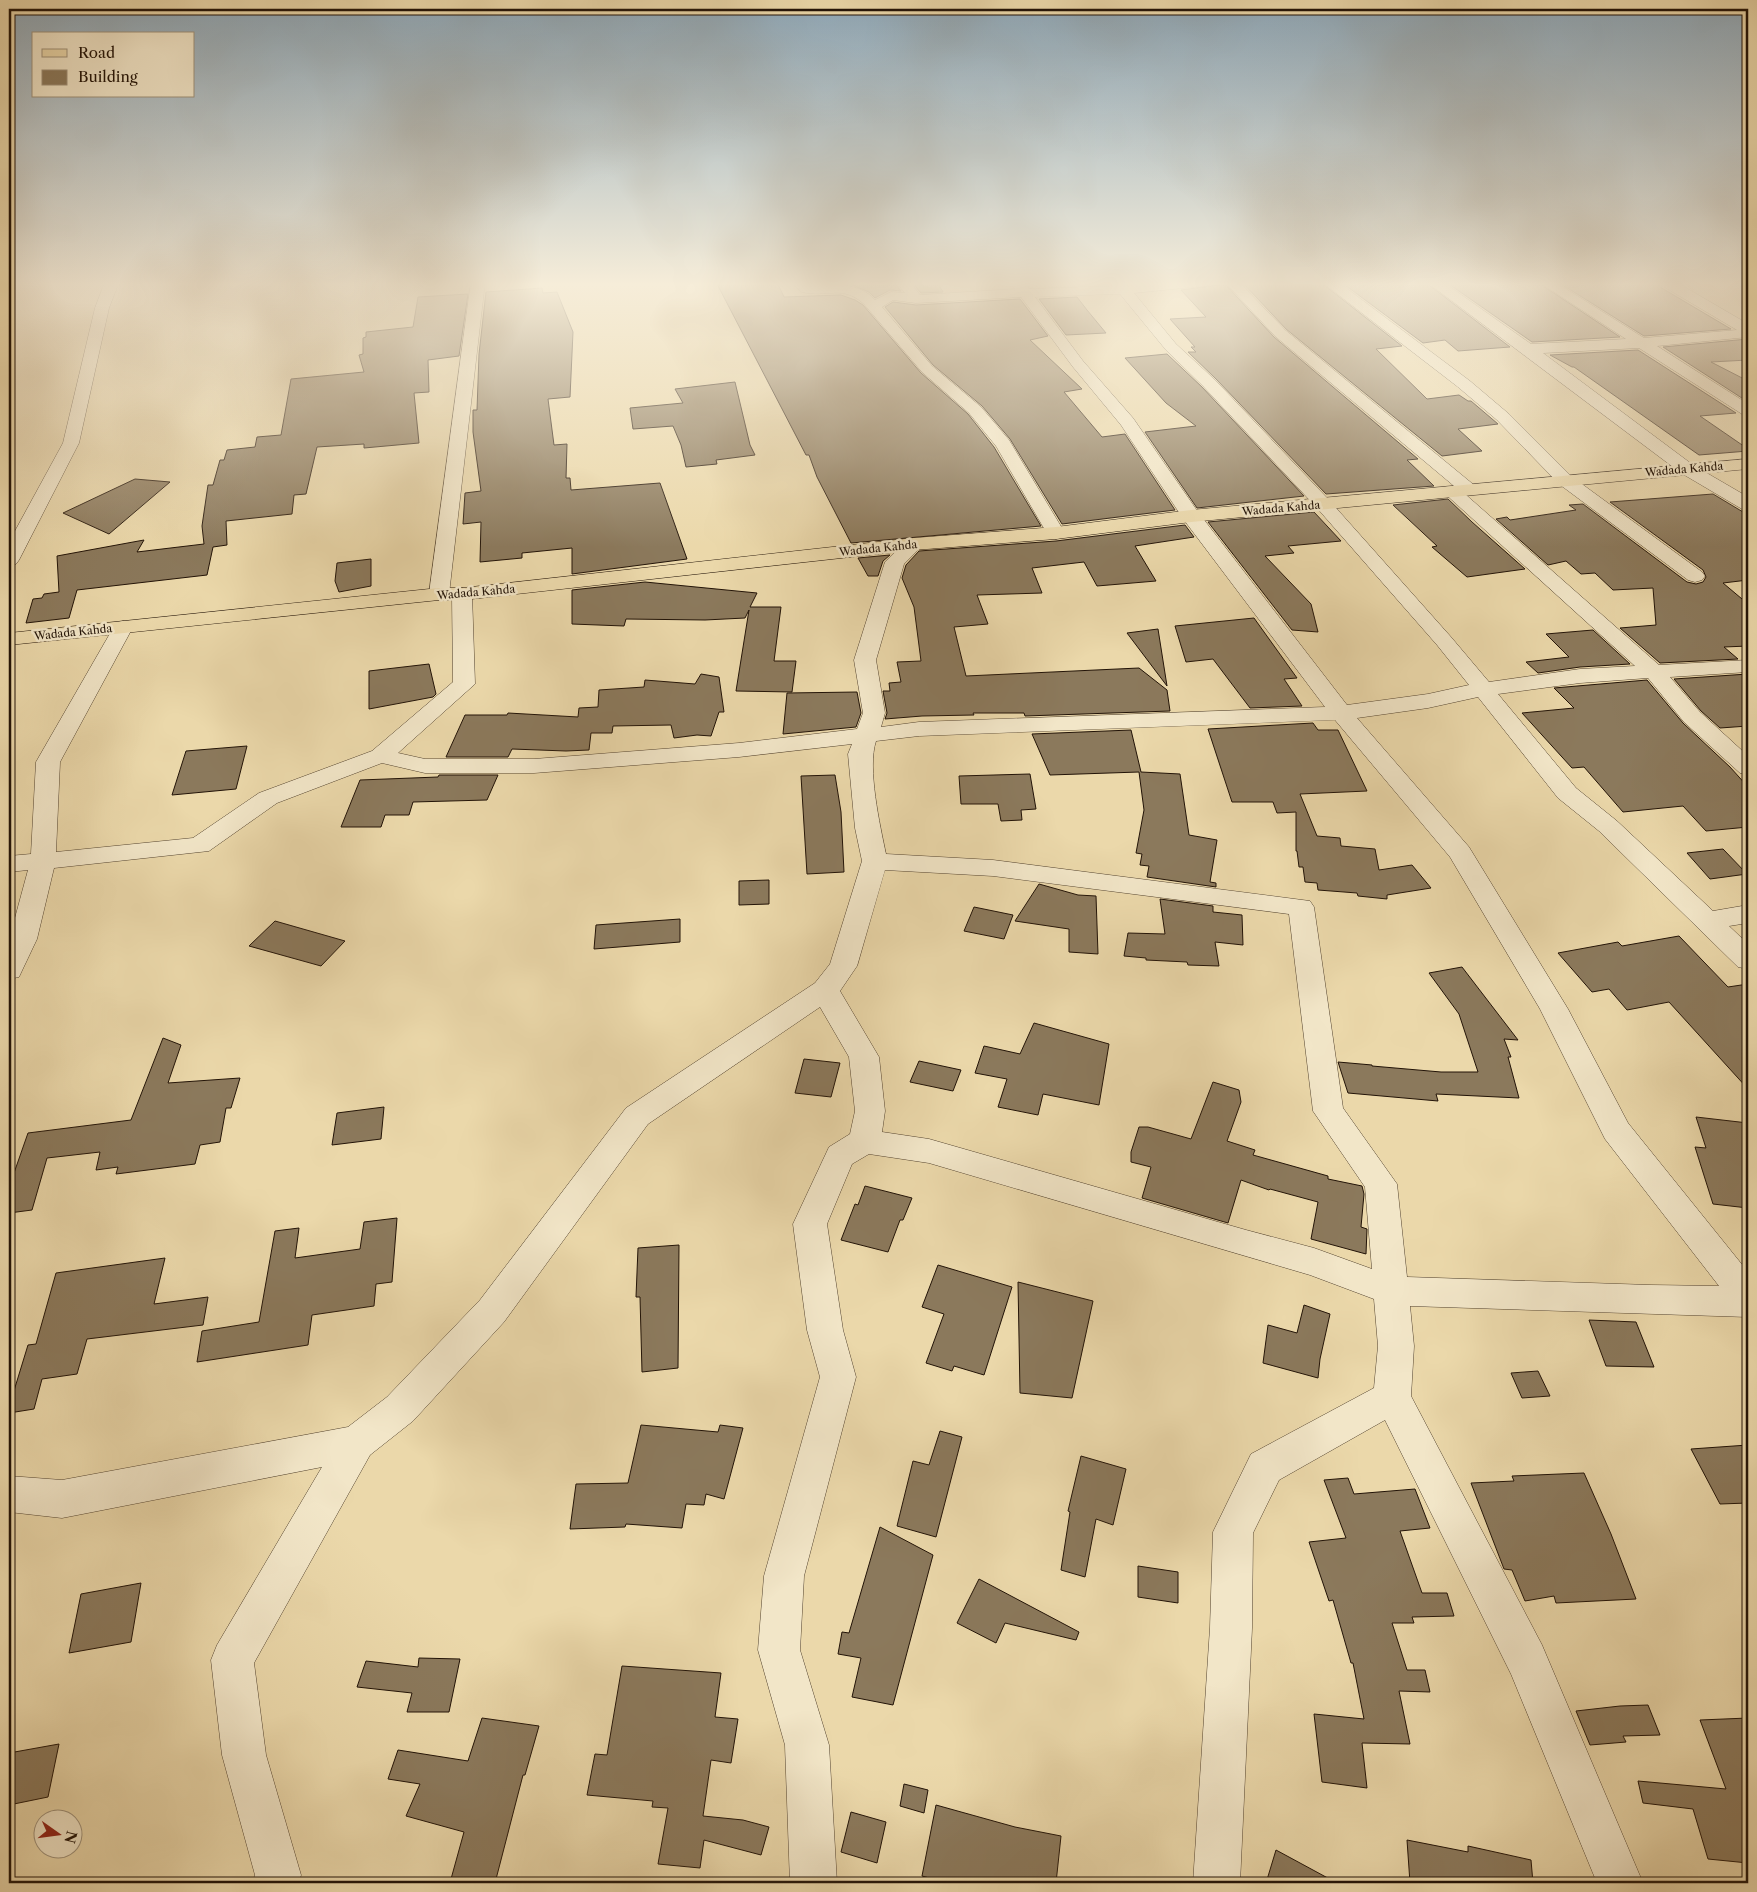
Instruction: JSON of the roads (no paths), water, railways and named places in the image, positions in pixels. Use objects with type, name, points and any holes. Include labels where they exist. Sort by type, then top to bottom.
[{"type":"main road","name":"Wadada Kahda","points":[[9,639],[914,544],[1056,533],[1191,516],[1748,464]]},
{"type":"street","points":[[9,560],[71,443],[88,370]]},
{"type":"street","points":[[9,864],[200,845],[268,798],[380,756],[464,684],[450,594],[470,370]]},
{"type":"street","points":[[929,370],[975,410],[1003,444],[1056,533]]},
{"type":"street","points":[[1083,370],[1126,422],[1191,516],[1341,713],[1460,853],[1554,1009],[1616,1131],[1748,1298]]},
{"type":"street","points":[[1196,370],[1323,504],[1444,641],[1567,793],[1608,826],[1748,960]]},
{"type":"street","points":[[1323,370],[1459,490],[1655,673],[1692,717],[1748,768]]},
{"type":"street","points":[[1443,370],[1497,412],[1565,480],[1695,576]]},
{"type":"street","points":[[1556,370],[1687,469],[1748,505]]},
{"type":"street","points":[[1685,370],[1748,412]]},
{"type":"street","points":[[270,1880],[244,1755],[232,1660],[357,1443],[400,1409],[492,1311],[637,1116],[825,990],[843,966],[875,861],[868,828],[860,754],[874,713],[865,660],[895,562],[914,544]]},
{"type":"street","points":[[9,970],[24,939],[43,860],[48,762],[123,627]]},
{"type":"street","points":[[380,756],[425,766],[534,766],[740,750],[919,728],[1341,713],[1428,701],[1483,689],[1580,676],[1748,666]]},
{"type":"street","points":[[875,861],[993,868],[1301,906],[1328,1111],[1381,1184],[1396,1346],[1392,1397],[1527,1660],[1620,1883]]},
{"type":"street","points":[[1707,920],[1748,914]]},
{"type":"street","points":[[825,990],[864,1057],[870,1111],[865,1141]]},
{"type":"street","points":[[812,1883],[808,1746],[778,1650],[784,1576],[838,1377],[825,1330],[810,1224],[840,1156],[865,1141],[929,1151],[1246,1244],[1314,1262],[1392,1291],[1748,1302]]},
{"type":"street","points":[[1216,1883],[1231,1628],[1234,1532],[1265,1467],[1392,1397]]},
{"type":"street","points":[[9,1494],[62,1499],[357,1443]]}]
